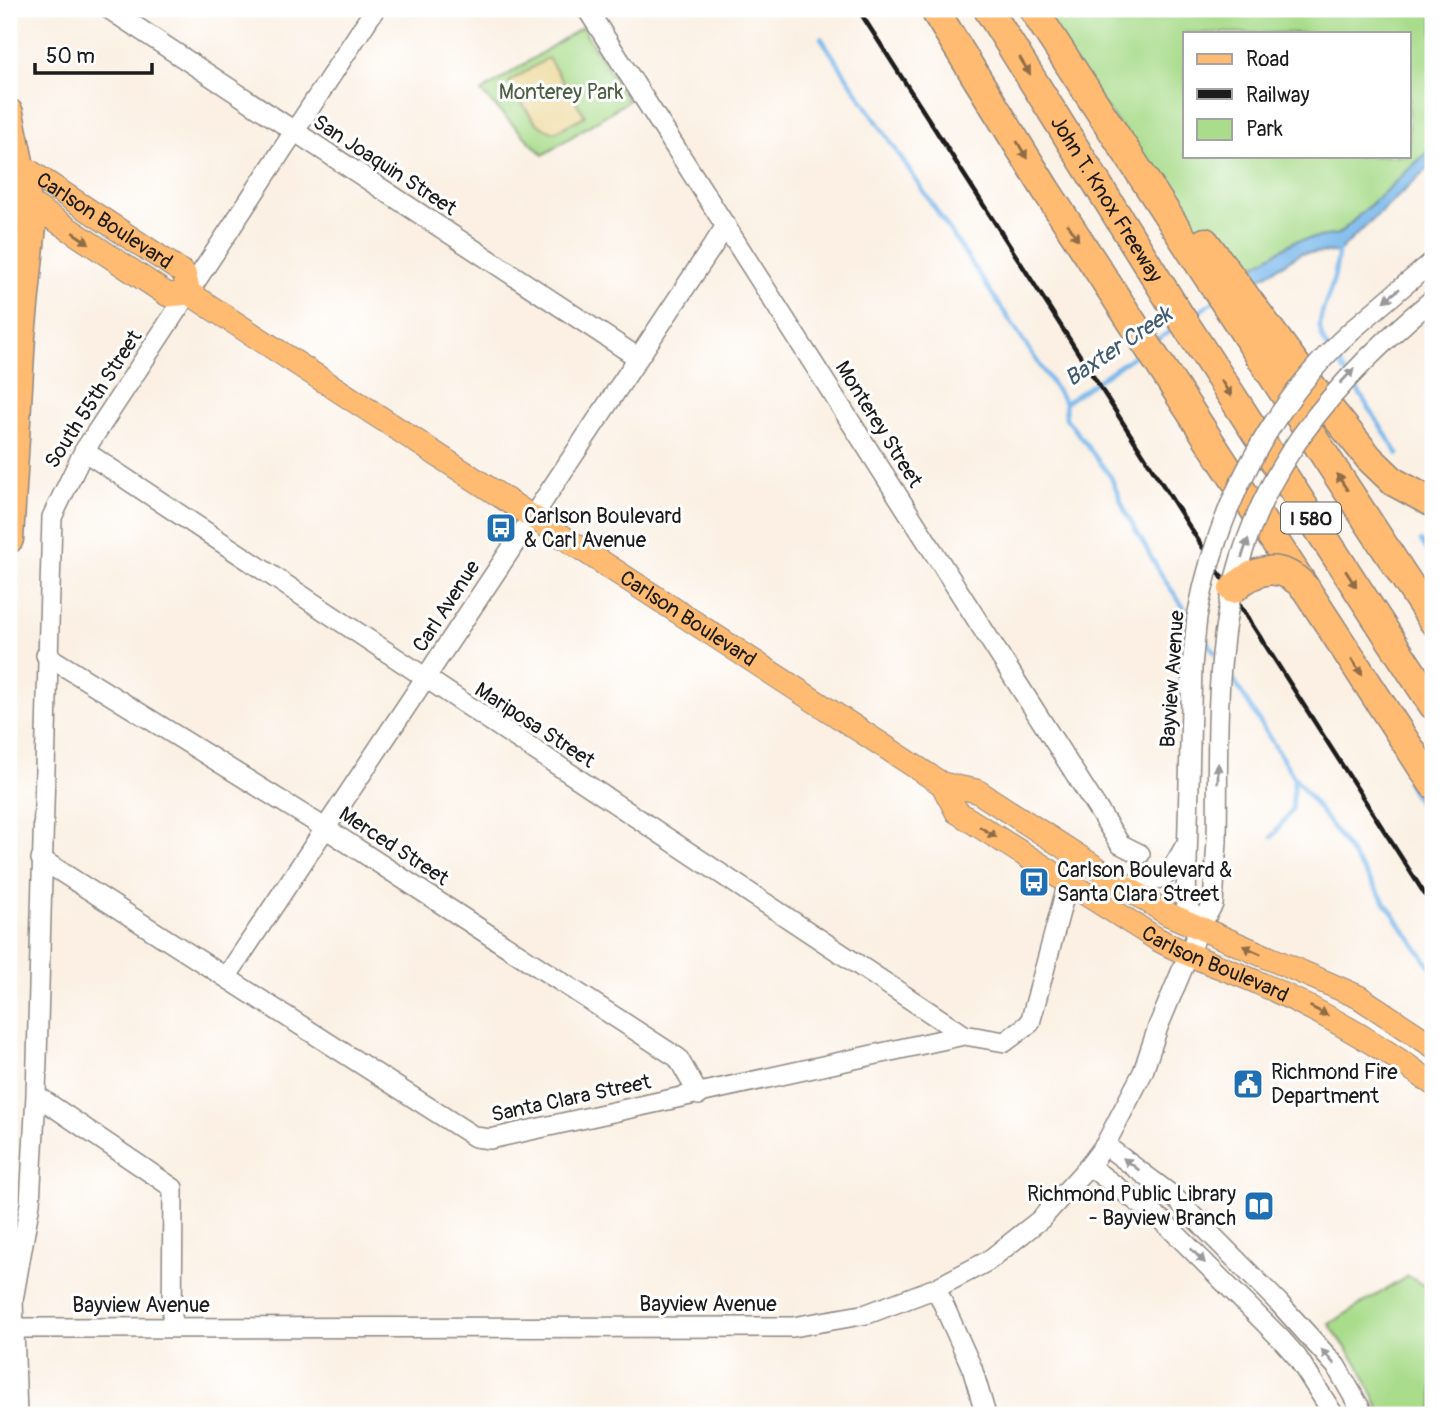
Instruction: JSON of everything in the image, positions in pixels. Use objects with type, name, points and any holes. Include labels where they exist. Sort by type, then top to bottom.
[{"type":"highway","points":[[934,9],[1046,190],[1433,784]]},
{"type":"highway","name":"John T. Knox Freeway","points":[[988,9],[1184,322],[1433,705]]},
{"type":"highway","name":"John T. Knox Freeway","points":[[1033,9],[1230,291],[1433,621]]},
{"type":"highway","points":[[9,113],[15,177],[32,225],[20,336],[9,539]]},
{"type":"highway","points":[[1230,291],[1375,464],[1408,492],[1433,503]]},
{"type":"highway","points":[[1233,589],[1249,576],[1269,569],[1286,572],[1306,590]]},
{"type":"main road","name":"Carlson Boulevard","points":[[15,177],[184,273],[189,293]]},
{"type":"main road","name":"Carlson Boulevard","points":[[15,177],[168,295],[189,293],[942,785],[977,791],[1168,914],[1359,997],[1433,1046]]},
{"type":"main road","name":"Carlson Boulevard","points":[[942,785],[957,812],[1188,957],[1258,982],[1320,1011],[1387,1051],[1433,1084]]},
{"type":"street","name":"San Joaquin Street","points":[[109,9],[637,357]]},
{"type":"street","name":"South 55th Street","points":[[17,1415],[12,1300],[30,1203],[36,1095],[46,655],[52,517],[84,451],[375,9]]},
{"type":"street","name":"Monterey Street","points":[[587,9],[1119,844],[1140,854]]},
{"type":"street","name":"Carl Avenue","points":[[227,976],[726,226]]},
{"type":"street","name":"Bayview Avenue","points":[[1200,927],[1186,902],[1195,634],[1208,569],[1238,486],[1266,434],[1317,365],[1364,319],[1433,261]]},
{"type":"street","name":"Bayview Avenue","points":[[12,1328],[793,1327],[867,1314],[936,1288],[988,1261],[1041,1219],[1089,1166],[1105,1144],[1143,1072],[1158,1027],[1200,927],[1213,904],[1222,654],[1233,589],[1257,515],[1292,449],[1330,394],[1376,346],[1433,299]]},
{"type":"street","name":"Mariposa Street","points":[[84,451],[424,680],[964,1035]]},
{"type":"street","name":"Merced Street","points":[[46,655],[325,828],[678,1058],[699,1095]]},
{"type":"street","points":[[1124,887],[1164,878],[1172,870],[1188,842]]},
{"type":"street","name":"Santa Clara Street","points":[[41,859],[475,1137],[490,1139],[964,1035],[1005,1042],[1030,1023],[1068,882]]},
{"type":"street","points":[[36,1095],[173,1188],[172,1328]]},
{"type":"street","points":[[1105,1144],[1174,1196],[1279,1303],[1336,1366],[1364,1415]]},
{"type":"street","points":[[1089,1166],[1163,1222],[1281,1339],[1297,1357],[1334,1415]]},
{"type":"street","points":[[936,1288],[972,1368],[986,1415]]},
{"type":"green space","points":[[1033,9],[1433,9],[1433,147],[1339,234],[1295,241],[1233,279]]},
{"type":"green space","name":"Monterey Park","points":[[582,27],[628,101],[543,155],[481,92]]},
{"type":"green space","points":[[1408,1276],[1433,1291],[1433,1415],[1382,1415],[1360,1367],[1329,1324]]},
{"type":"sand","points":[[548,58],[585,116],[555,132],[540,126],[534,120],[509,82]]},
{"type":"water","points":[[1433,147],[1433,164],[1338,252],[1301,253],[1250,285],[1242,273],[1295,241],[1339,234]]},
{"type":"waterway","points":[[821,38],[1065,403]]},
{"type":"waterway","points":[[1328,348],[1320,331],[1320,324],[1339,247]]},
{"type":"waterway","name":"Baxter Creek","points":[[1192,317],[1213,302]]},
{"type":"waterway","name":"Baxter Creek","points":[[1157,340],[1176,327]]},
{"type":"waterway","name":"Baxter Creek","points":[[1141,351],[1065,403],[1066,418],[1111,477],[1125,511],[1162,576],[1191,618]]},
{"type":"waterway","points":[[1333,355],[1346,373]]},
{"type":"waterway","points":[[1353,383],[1398,454]]},
{"type":"waterway","points":[[1421,541],[1433,559]]},
{"type":"waterway","name":"Baxter Creek","points":[[1202,634],[1215,653]]},
{"type":"waterway","name":"Baxter Creek","points":[[1228,671],[1294,777],[1292,810],[1272,837]]},
{"type":"waterway","points":[[1295,778],[1433,970]]},
{"type":"waterway","points":[[1407,781],[1433,829]]},
{"type":"railway","points":[[858,9],[1433,907]]},
{"type":"place","name":"Carlson Boulevard & Carl Avenue","points":[[501,528]]},
{"type":"place","name":"Carlson Boulevard & Santa Clara Street","points":[[1034,882]]},
{"type":"place","name":"Richmond Fire Department","points":[[1248,1084]]},
{"type":"place","name":"Richmond Public Library - Bayview Branch","points":[[1259,1206]]}]
